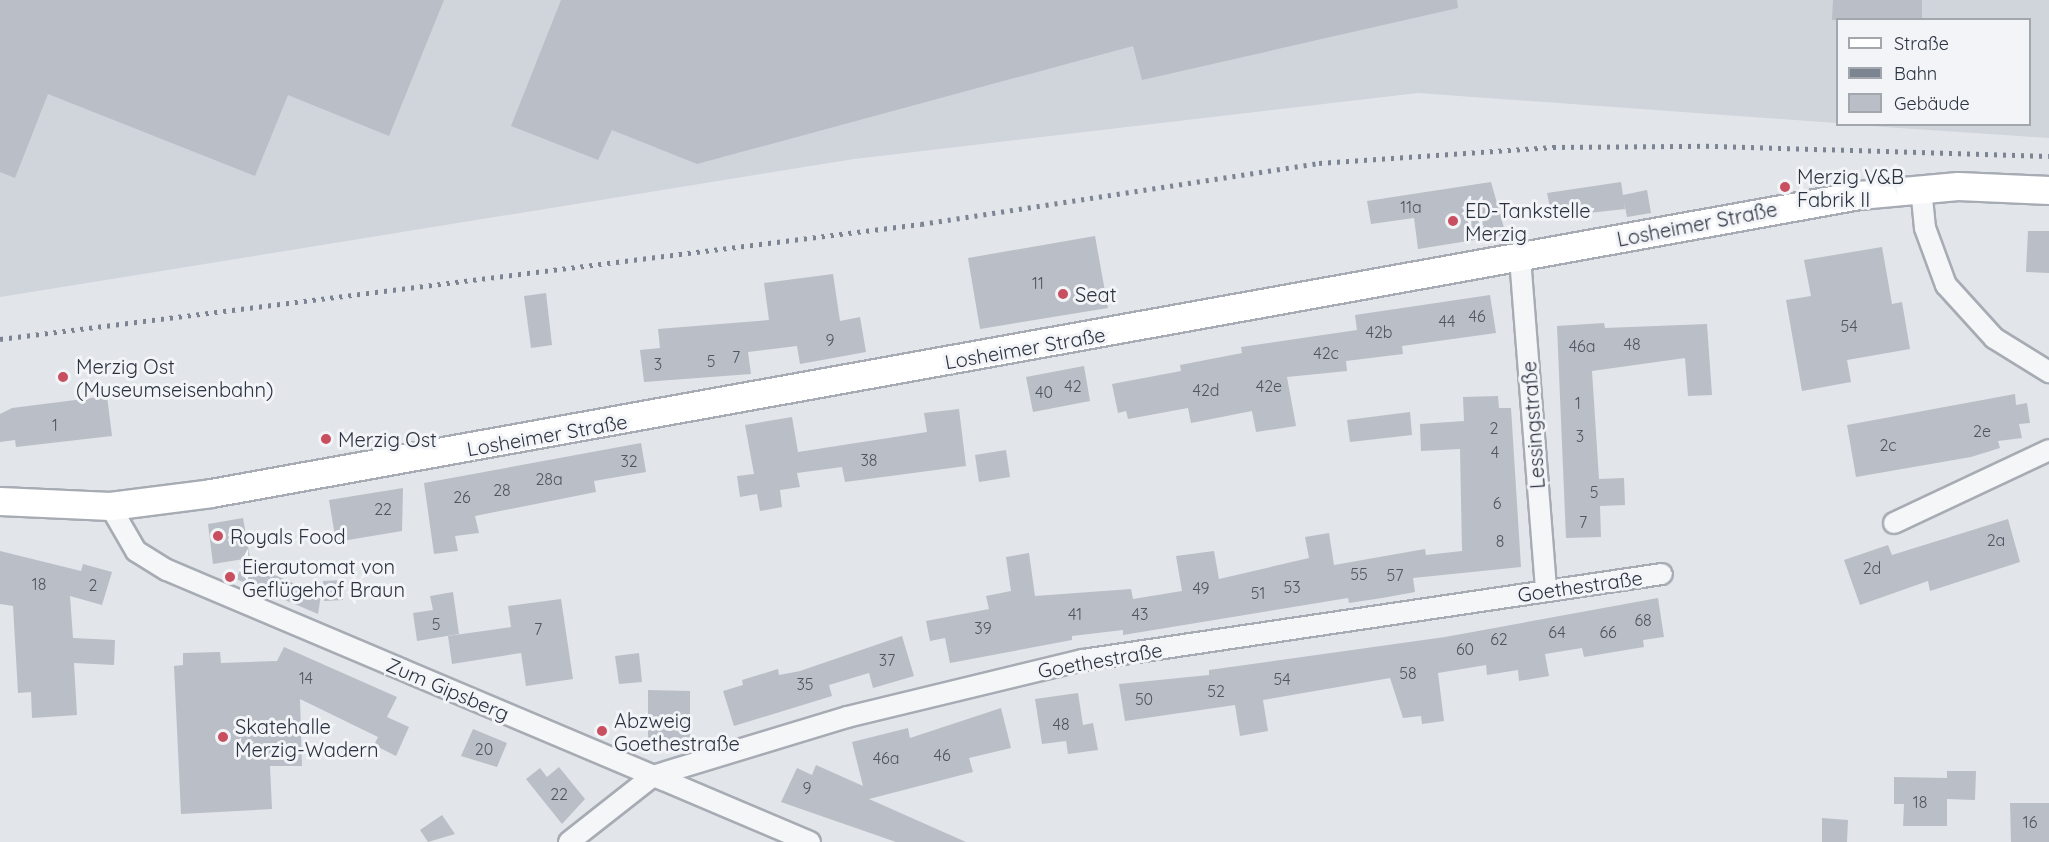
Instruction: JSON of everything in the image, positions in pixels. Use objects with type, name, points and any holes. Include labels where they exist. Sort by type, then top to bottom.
[{"type":"main road","name":"Losheimer Straße","points":[[0,501],[110,506],[609,424],[1520,258],[1791,206],[1921,188],[2049,190]]},
{"type":"street","points":[[1921,188],[1925,228],[1946,285],[1994,338],[2049,372]]},
{"type":"street","name":"Lessingstraße","points":[[1520,258],[1546,591]]},
{"type":"street","points":[[1894,523],[2049,450]]},
{"type":"street","name":"Zum Gipsberg","points":[[110,506],[136,551],[167,570],[810,842]]},
{"type":"street","name":"Goethestraße","points":[[569,842],[653,776],[847,717],[1083,660],[1662,574]]},
{"type":"shaded area","points":[[0,0],[2049,0],[2049,138],[1870,126],[2031,126],[2031,18],[1836,18],[1836,123],[1418,93],[854,159],[0,297]]},
{"type":"building","points":[[0,0],[444,0],[389,136],[288,95],[255,176],[48,94],[15,178],[0,172]]},
{"type":"building","points":[[561,0],[1457,0],[1458,8],[1142,80],[1133,46],[697,164],[612,130],[598,160],[511,126]]},
{"type":"building","points":[[1833,0],[1922,0],[1922,18],[1836,18],[1832,20]]},
{"type":"building","points":[[1491,182],[1506,235],[1418,249],[1414,218],[1371,224],[1367,201]]},
{"type":"building","points":[[1621,182],[1623,195],[1647,190],[1651,213],[1627,217],[1624,202],[1625,209],[1552,217],[1547,193]]},
{"type":"building","points":[[2028,231],[2049,231],[2049,273],[2026,272]]},
{"type":"building","points":[[1095,236],[1108,308],[980,329],[968,258]]},
{"type":"building","points":[[1882,247],[1892,304],[1902,302],[1910,349],[1847,360],[1851,382],[1802,391],[1786,300],[1811,296],[1804,260]]},
{"type":"building","points":[[833,274],[840,321],[860,317],[866,352],[800,364],[797,346],[748,352],[751,374],[644,382],[640,350],[660,348],[658,329],[769,320],[764,283]]},
{"type":"building","points":[[546,293],[552,345],[531,348],[524,296]]},
{"type":"building","points":[[1490,295],[1496,333],[1402,346],[1403,354],[1346,361],[1347,371],[1287,377],[1296,426],[1256,432],[1252,411],[1191,423],[1188,408],[1128,419],[1126,411],[1118,413],[1112,384],[1181,371],[1180,365],[1242,353],[1241,347],[1357,330],[1355,315]]},
{"type":"building","points":[[1604,323],[1605,328],[1707,324],[1712,395],[1688,396],[1685,358],[1592,371],[1599,479],[1624,478],[1625,505],[1600,506],[1601,537],[1566,538],[1557,326]]},
{"type":"building","points":[[1084,366],[1090,401],[1033,412],[1026,377]]},
{"type":"building","points":[[2015,394],[2016,405],[2027,403],[2030,423],[2019,424],[2022,438],[1998,441],[2000,448],[1971,457],[1856,477],[1847,425]]},
{"type":"building","points":[[107,396],[112,436],[16,447],[15,440],[0,442],[0,414],[12,408]]},
{"type":"building","points":[[1498,396],[1499,408],[1511,408],[1521,567],[1413,578],[1415,592],[1382,598],[1349,603],[1348,598],[1123,635],[1123,630],[1072,636],[1072,640],[950,663],[945,638],[930,641],[926,621],[989,609],[986,596],[1011,591],[1006,557],[1029,553],[1035,596],[1131,589],[1133,599],[1182,591],[1176,556],[1214,551],[1219,579],[1309,558],[1305,537],[1329,533],[1334,565],[1425,549],[1426,555],[1462,551],[1460,449],[1421,451],[1420,424],[1464,421],[1463,397]]},
{"type":"building","points":[[959,409],[966,466],[845,482],[842,467],[797,473],[800,487],[780,490],[782,507],[760,511],[757,494],[740,497],[737,476],[754,474],[745,425],[792,417],[798,452],[927,432],[924,413]]},
{"type":"building","points":[[1410,412],[1412,435],[1350,442],[1347,420]]},
{"type":"building","points":[[641,443],[646,472],[594,481],[596,492],[475,516],[479,533],[455,536],[458,551],[434,554],[424,483]]},
{"type":"building","points":[[1006,450],[1010,477],[979,482],[975,455]]},
{"type":"building","points":[[403,488],[402,531],[336,542],[329,500]]},
{"type":"building","points":[[243,518],[250,558],[213,564],[208,524]]},
{"type":"building","points":[[2008,519],[2020,562],[1930,591],[1928,581],[1860,605],[1844,560],[1888,545],[1892,555]]},
{"type":"building","points":[[0,551],[81,571],[83,564],[112,572],[102,605],[70,596],[73,638],[115,640],[114,665],[74,663],[77,715],[32,718],[31,692],[18,693],[13,606],[0,604]]},
{"type":"building","points":[[244,562],[321,595],[318,614],[236,579]]},
{"type":"building","points":[[343,580],[343,600],[324,601],[323,581]]},
{"type":"building","points":[[453,592],[459,634],[417,641],[413,613],[433,610],[430,596]]},
{"type":"building","points":[[1658,598],[1664,637],[1643,640],[1644,647],[1584,657],[1582,648],[1545,654],[1549,676],[1519,681],[1518,670],[1487,675],[1486,665],[1438,673],[1444,721],[1422,724],[1421,716],[1403,718],[1390,678],[1263,700],[1268,731],[1240,736],[1235,705],[1125,721],[1119,684],[1209,675],[1209,670],[1445,637]]},
{"type":"building","points":[[561,599],[573,679],[526,686],[521,653],[452,664],[448,636],[511,627],[508,606]]},
{"type":"building","points":[[902,636],[914,676],[873,688],[869,673],[829,685],[832,696],[734,726],[723,691],[743,685],[742,680],[778,669],[779,675],[800,671]]},
{"type":"building","name":"Skatehalle Merzig-Wadern","points":[[284,647],[397,697],[387,717],[409,727],[396,756],[374,745],[378,737],[300,699],[302,766],[270,766],[272,809],[181,814],[174,666],[183,665],[183,653],[220,652],[221,663],[277,661]]},
{"type":"building","points":[[639,653],[642,682],[619,684],[615,656]]},
{"type":"building","points":[[648,690],[690,691],[690,740],[648,740]]},
{"type":"building","points":[[1078,693],[1083,725],[1093,723],[1098,750],[1068,754],[1066,741],[1042,744],[1035,699]]},
{"type":"building","points":[[1001,708],[1011,748],[969,758],[973,772],[869,799],[966,842],[896,842],[781,802],[797,768],[812,775],[816,765],[863,786],[852,742],[908,728],[910,738]]},
{"type":"building","points":[[473,729],[507,743],[497,767],[461,756]]},
{"type":"building","points":[[559,767],[585,799],[562,824],[526,779],[540,768],[547,777]]},
{"type":"building","points":[[1947,771],[1976,771],[1975,800],[1947,799],[1947,826],[1903,826],[1904,804],[1894,804],[1894,777],[1947,778]]},
{"type":"building","points":[[2010,803],[2049,803],[2049,842],[2011,842]]},
{"type":"building","points":[[442,815],[455,834],[428,842],[420,830]]},
{"type":"building","points":[[1822,818],[1848,820],[1847,842],[1822,842]]},
{"type":"railway","points":[[0,339],[921,224],[1319,163],[1553,147],[1715,146],[2049,156]]},
{"type":"place","name":"Merzig V&B Fabrik II","points":[[1785,187]]},
{"type":"place","name":"ED-Tankstelle Merzig","points":[[1453,221]]},
{"type":"place","name":"Seat","points":[[1063,294]]},
{"type":"place","name":"Merzig Ost (Museumseisenbahn)","points":[[63,377]]},
{"type":"place","name":"Merzig Ost","points":[[326,439]]},
{"type":"place","name":"Royals Food","points":[[218,536]]},
{"type":"place","name":"Eierautomat von Geflügehof Braun","points":[[230,577]]},
{"type":"place","name":"Abzweig Goethestraße","points":[[602,731]]},
{"type":"place","name":"Skatehalle Merzig-Wadern","points":[[223,737]]}]
